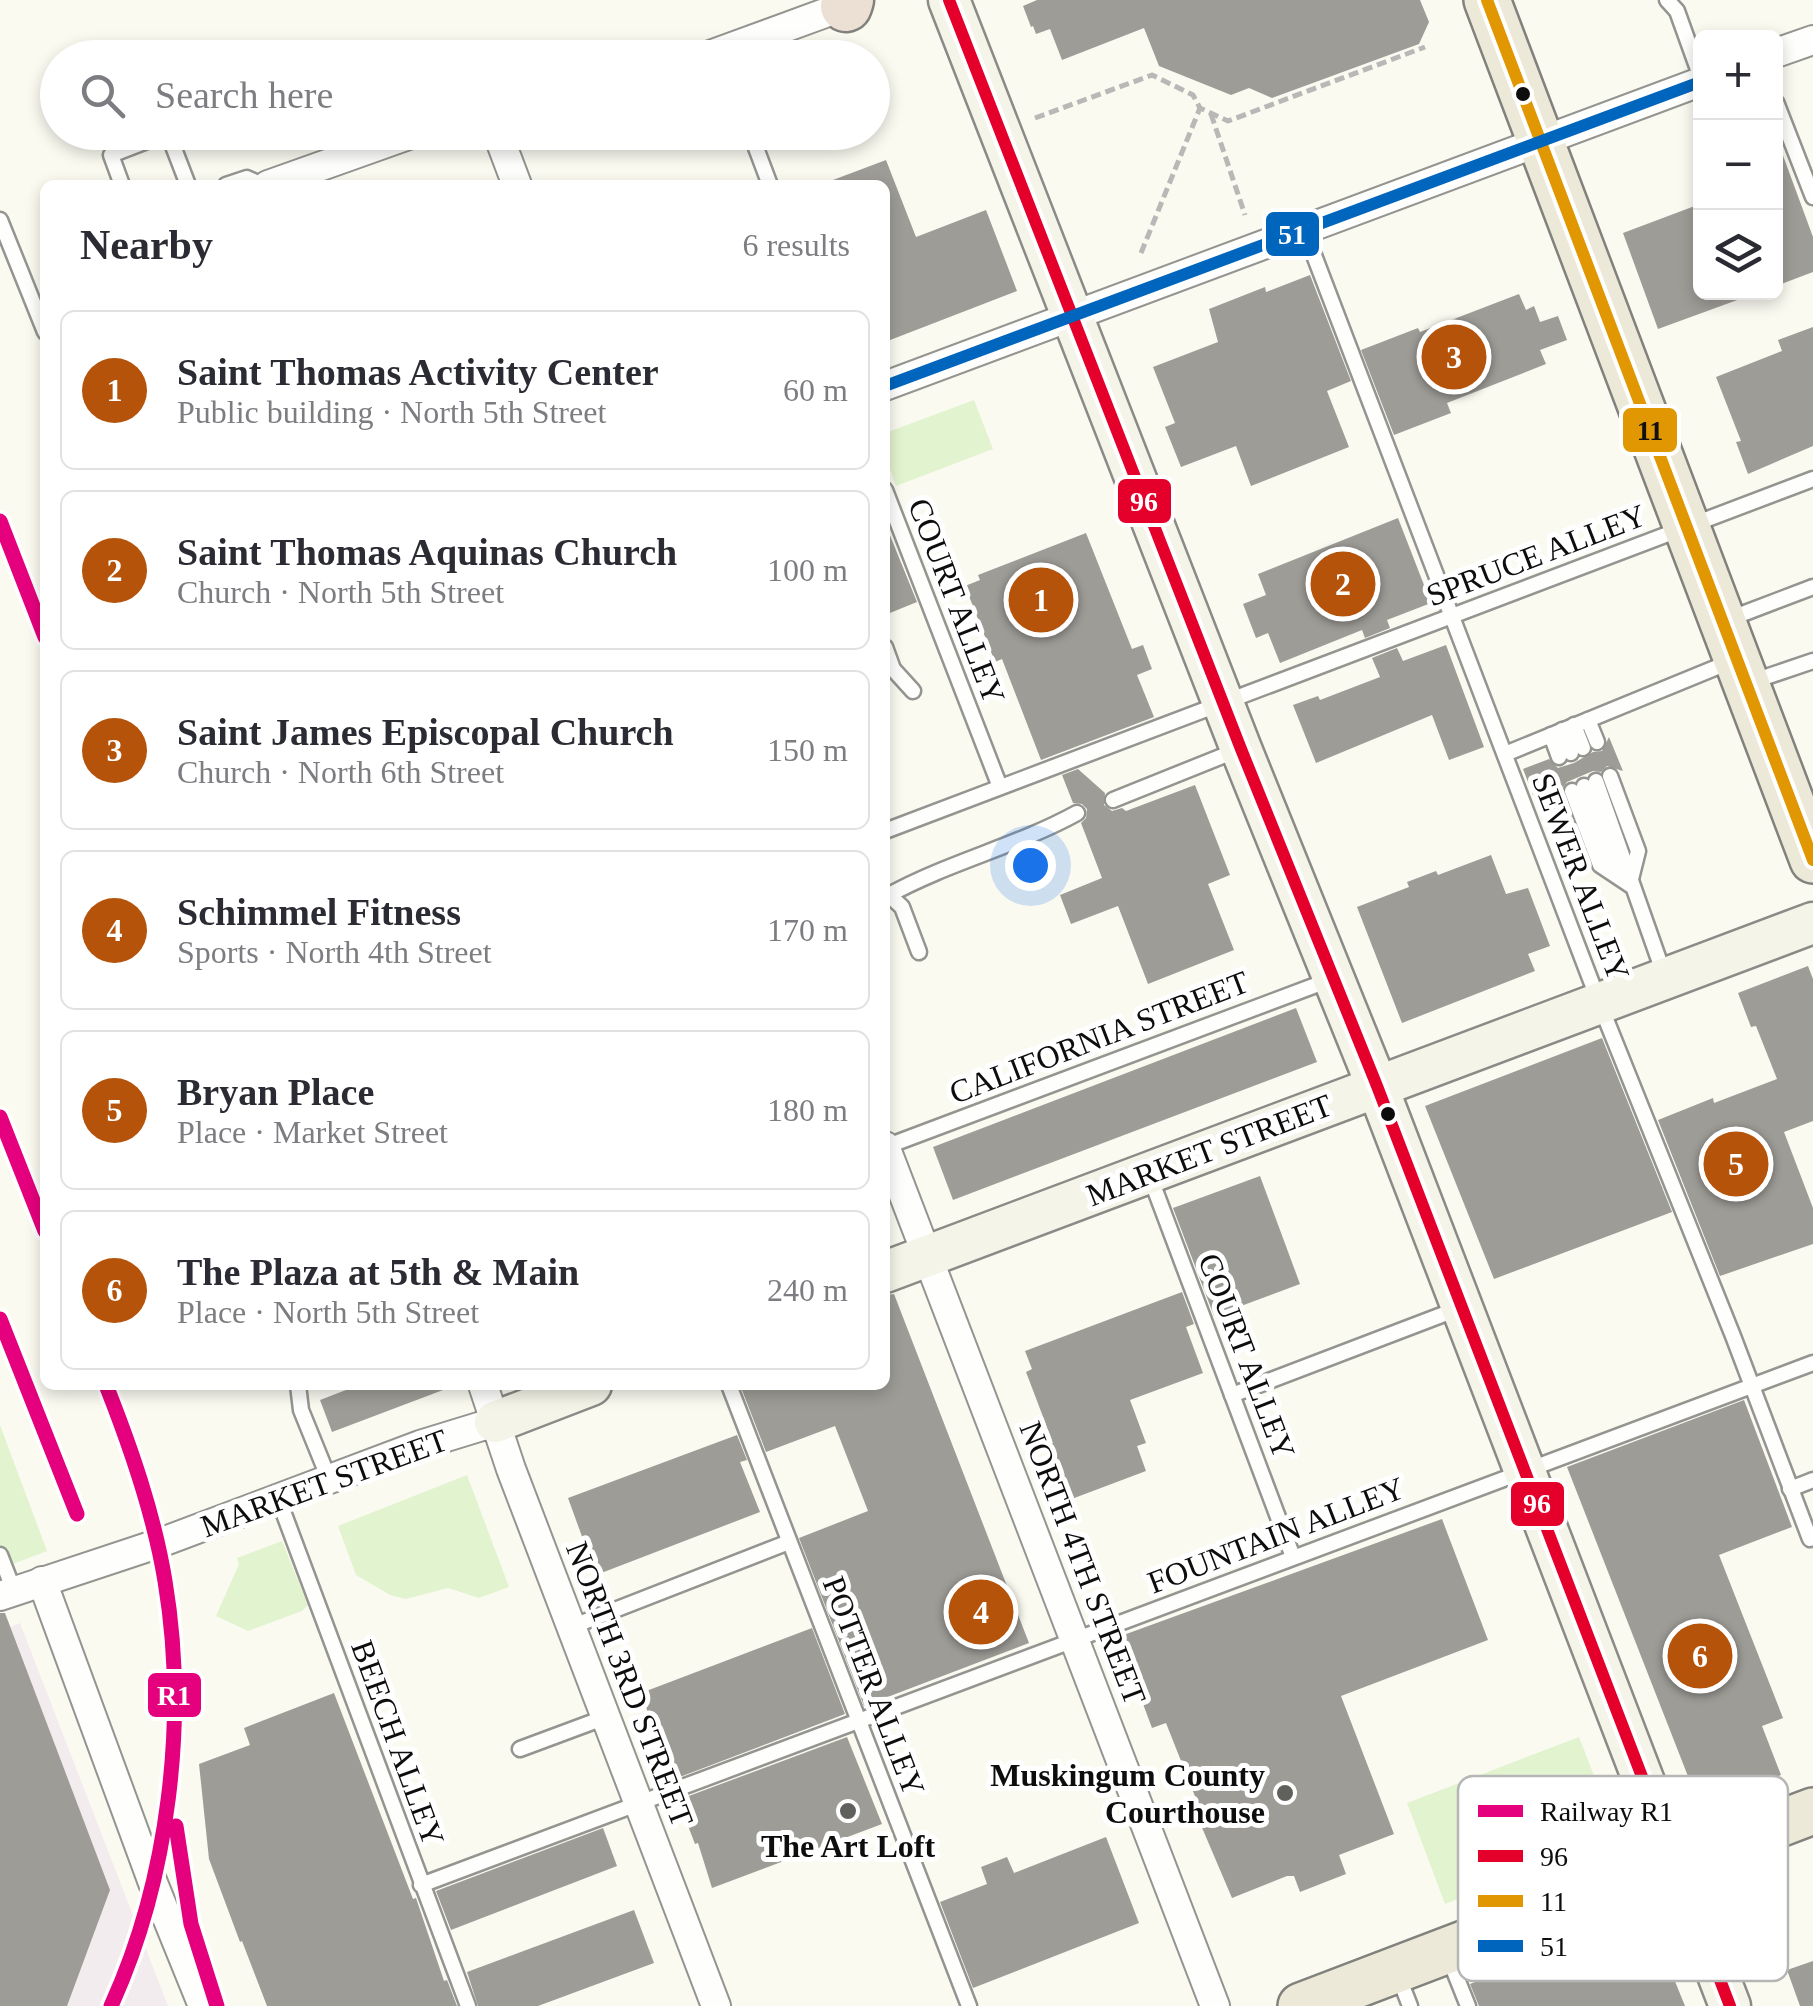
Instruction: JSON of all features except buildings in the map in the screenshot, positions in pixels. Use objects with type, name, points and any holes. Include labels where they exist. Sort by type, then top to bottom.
[{"type":"main road","points":[[949,0],[1377,1086],[1642,1776]]},
{"type":"main road","points":[[1487,0],[1813,860]]},
{"type":"main road","name":"MARKET STREET","points":[[890,1270],[1813,923]]},
{"type":"main road","name":"MARKET STREET","points":[[489,1403],[562,1390]]},
{"type":"main road","points":[[1788,1821],[1813,1811]]},
{"type":"main road","points":[[1301,2006],[1402,1988],[1446,1951],[1458,1946]]},
{"type":"main road","points":[[1720,1981],[1730,2006]]},
{"type":"street","points":[[754,40],[852,2]]},
{"type":"street","points":[[1783,51],[1813,40]]},
{"type":"street","points":[[890,384],[1693,81]]},
{"type":"street","points":[[279,180],[366,150]]},
{"type":"street","points":[[504,150],[515,180]]},
{"type":"street","name":"NORTH 4TH STREET","points":[[890,1159],[1215,2006]]},
{"type":"street","name":"MARKET STREET","points":[[7,1594],[157,1544],[420,1445],[489,1403]]},
{"type":"street","name":"NORTH 3RD STREET","points":[[489,1403],[716,2006]]},
{"type":"street","points":[[42,1581],[203,2006]]},
{"type":"lane","points":[[1667,0],[1677,12],[1693,58]]},
{"type":"lane","points":[[1783,120],[1813,197]]},
{"type":"lane","points":[[120,180],[111,155],[125,150]]},
{"type":"lane","points":[[174,150],[186,180]]},
{"type":"lane","points":[[757,150],[768,180]]},
{"type":"lane","points":[[0,220],[40,320]]},
{"type":"lane","name":"SEWER ALLEY","points":[[1304,229],[1599,1002],[1790,1489],[1810,1539],[1813,1538]]},
{"type":"lane","name":"SPRUCE ALLEY","points":[[890,829],[1813,479]]},
{"type":"lane","name":"COURT ALLEY","points":[[890,503],[1000,787]]},
{"type":"lane","points":[[1505,754],[1735,655],[1813,587]]},
{"type":"lane","points":[[1735,655],[1813,661]]},
{"type":"lane","points":[[890,661],[913,690]]},
{"type":"lane","points":[[1568,728],[1577,750],[1568,728]]},
{"type":"lane","points":[[1113,800],[1241,749]]},
{"type":"lane","points":[[1630,884],[1600,865],[1591,783],[1624,856],[1630,884],[1665,978]]},
{"type":"lane","points":[[890,894],[1041,832],[1077,813]]},
{"type":"lane","points":[[890,898],[902,907],[919,952]]},
{"type":"lane","name":"CALIFORNIA STREET","points":[[890,1144],[1332,978]]},
{"type":"lane","name":"COURT ALLEY","points":[[1149,1174],[1293,1558]]},
{"type":"lane","points":[[1232,1395],[1461,1308]]},
{"type":"lane","name":"FOUNTAIN ALLEY","points":[[421,1884],[1813,1363]]},
{"type":"lane","points":[[299,1390],[301,1410],[328,1480]]},
{"type":"lane","name":"POTTER ALLEY","points":[[731,1390],[968,2006]]},
{"type":"lane","points":[[1790,1489],[1813,1480]]},
{"type":"lane","name":"BEECH ALLEY","points":[[278,1498],[468,2006]]},
{"type":"lane","points":[[571,1627],[790,1542]]},
{"type":"lane","points":[[0,1555],[7,1594]]},
{"type":"lane","points":[[520,1749],[606,1717]]},
{"type":"lane","points":[[1446,1951],[1468,2006]]},
{"type":"path","points":[[1035,118],[1152,75],[1193,95],[1200,108],[1228,121],[1424,46]]},
{"type":"path","points":[[1141,253],[1200,108]]},
{"type":"path","points":[[1210,113],[1245,215]]},
{"type":"shaded area","points":[[20,1623],[168,2006],[0,2006],[0,1631]]},
{"type":"green space","points":[[974,400],[993,449],[896,486],[890,469],[890,431]]},
{"type":"green space","points":[[0,1425],[47,1551],[0,1569]]},
{"type":"green space","points":[[467,1475],[509,1587],[479,1598],[448,1588],[406,1599],[390,1595],[356,1575],[338,1526]]},
{"type":"green space","points":[[282,1541],[308,1605],[302,1611],[248,1631],[216,1616],[239,1564],[237,1558]]},
{"type":"green space","points":[[1579,1737],[1594,1776],[1477,1776]]},
{"type":"green space","points":[[1458,1783],[1458,1899],[1445,1904],[1407,1803]]},
{"type":"rail line","name":"R1","points":[[0,521],[40,624]]},
{"type":"rail line","name":"R1","points":[[0,1117],[40,1218]]},
{"type":"rail line","name":"R1","points":[[0,1319],[77,1514]]},
{"type":"rail line","name":"R1","points":[[108,1390],[155,1531],[172,1634],[174,1688],[173,1743],[160,1852],[131,1957],[111,2006]]},
{"type":"rail line","name":"R1","points":[[176,1826],[191,1924],[217,2006]]},
{"type":"transit line","name":"96","points":[[949,0],[1377,1086],[1642,1776]]},
{"type":"transit line","name":"11","points":[[1487,0],[1813,860]]},
{"type":"transit line","name":"51","points":[[890,384],[1693,85]]},
{"type":"transit line","name":"96","points":[[1720,1981],[1730,2006]]},
{"type":"place","name":"Saint James Episcopal Church","points":[[1454,357]]},
{"type":"place","name":"Saint Thomas Aquinas Church","points":[[1343,584]]},
{"type":"place","name":"Saint Thomas Activity Center","points":[[1041,600]]},
{"type":"place","name":"Bryan Place","points":[[1736,1164]]},
{"type":"place","name":"Schimmel Fitness","points":[[981,1612]]},
{"type":"place","name":"The Plaza at 5th & Main","points":[[1700,1656]]},
{"type":"place","name":"Muskingum County Courthouse","points":[[1285,1793]]},
{"type":"place","name":"The Art Loft","points":[[848,1811]]}]
